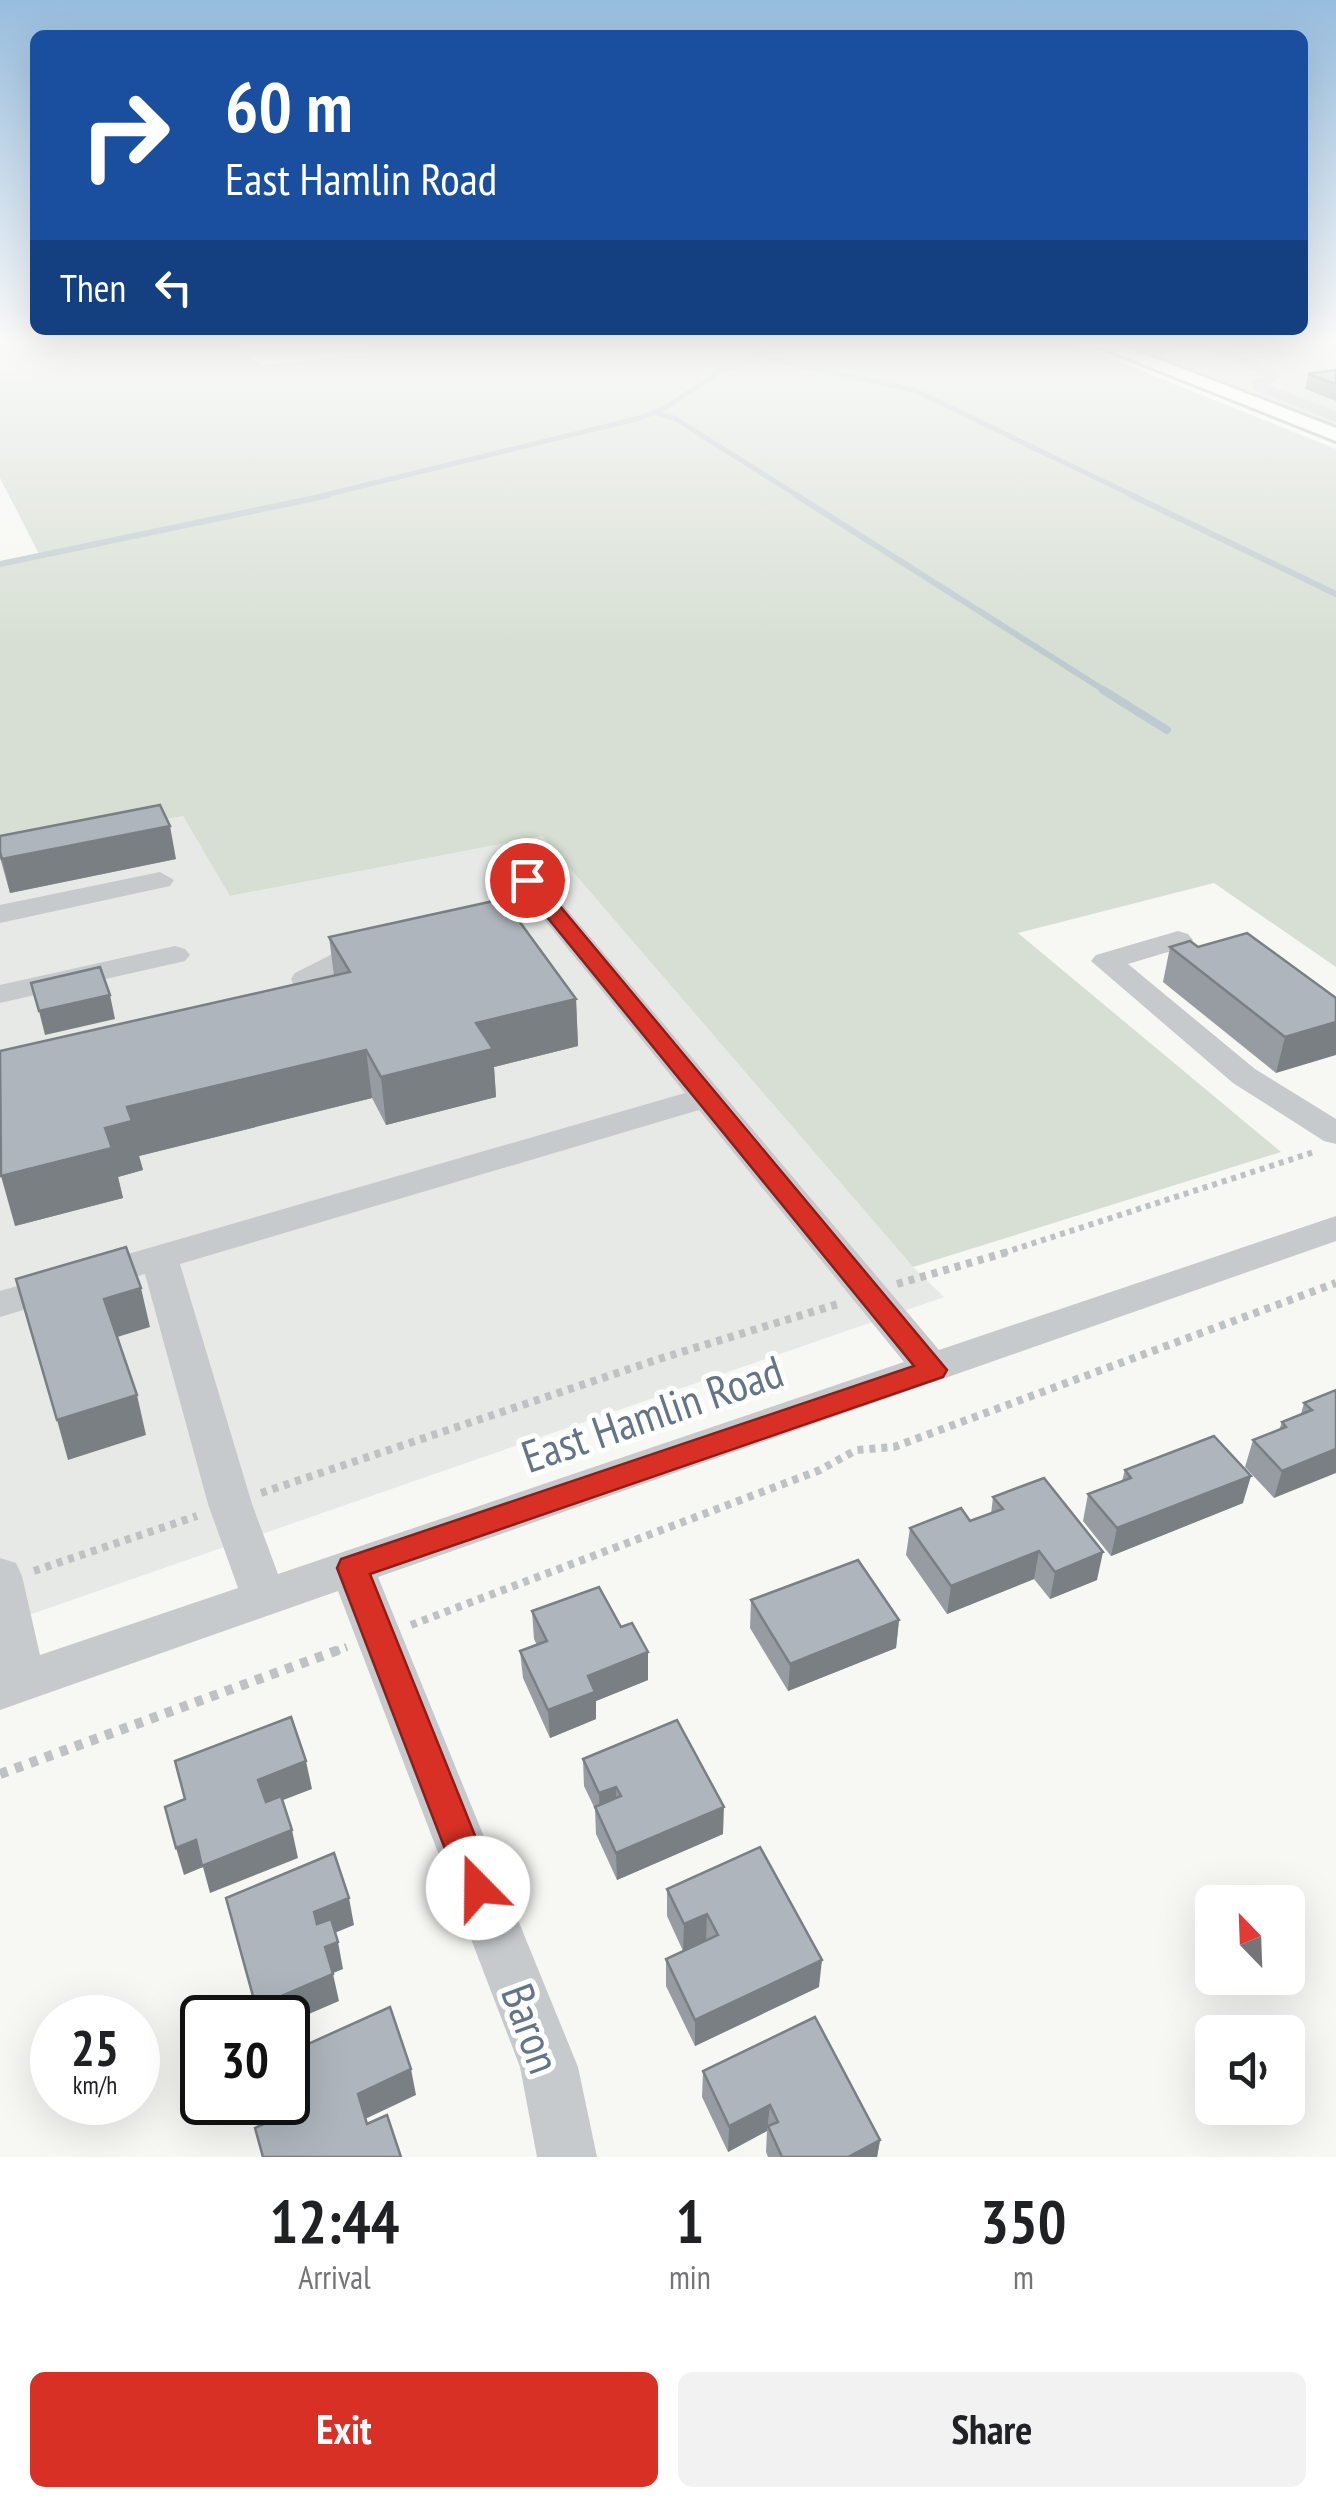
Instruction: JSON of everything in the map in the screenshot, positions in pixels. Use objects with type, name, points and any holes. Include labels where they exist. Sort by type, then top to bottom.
[{"type":"street","points":[[0,914],[160,880]]},
{"type":"street","points":[[508,913],[537,892],[933,1370]]},
{"type":"street","points":[[282,1016],[319,1007],[306,978],[372,943],[392,939]]},
{"type":"street","points":[[1178,940],[1106,961],[1244,1076],[1334,1140]]},
{"type":"street","points":[[0,994],[175,955]]},
{"type":"street","points":[[0,1304],[707,1098]]},
{"type":"street","name":"East Hamlin Road","points":[[11,1685],[1336,1228]]},
{"type":"street","points":[[159,1257],[230,1504],[265,1598]]},
{"type":"street","name":"Baron","points":[[352,1568],[549,2067],[567,2157]]},
{"type":"street","points":[[11,1685],[18,1574]]},
{"type":"path","points":[[895,1284],[967,1265],[1334,1140]]},
{"type":"path","points":[[416,1623],[820,1470],[856,1450],[894,1447],[1336,1282]]},
{"type":"path","points":[[254,1496],[660,1359],[846,1302]]},
{"type":"path","points":[[18,1574],[207,1512]]},
{"type":"path","points":[[0,1774],[334,1652]]},
{"type":"shaded area","points":[[0,444],[1323,444],[1336,449],[1336,967],[1214,883],[1018,933],[1281,1152],[913,1267],[542,836],[230,896],[183,816],[0,852],[0,564],[39,554],[0,478]]},
{"type":"shaded area","points":[[183,816],[231,896],[542,836],[913,1267],[944,1297],[0,1625],[0,852]]},
{"type":"building","points":[[160,805],[170,826],[2,859],[0,836]]},
{"type":"building","points":[[503,899],[576,999],[476,1023],[493,1049],[381,1077],[366,1050],[127,1107],[132,1121],[105,1128],[112,1148],[1,1176],[0,1051],[350,972],[329,937]]},
{"type":"building","points":[[1247,933],[1336,998],[1336,1022],[1285,1037],[1170,947],[1190,941],[1198,947]]},
{"type":"building","points":[[100,967],[110,995],[39,1011],[31,983]]},
{"type":"building","points":[[126,1247],[141,1288],[104,1299],[137,1395],[57,1420],[16,1279]]},
{"type":"building","points":[[1336,1390],[1336,1449],[1282,1471],[1253,1440],[1286,1427],[1282,1422],[1312,1410],[1304,1403]]},
{"type":"building","points":[[1214,1436],[1251,1476],[1117,1528],[1088,1494],[1131,1478],[1125,1470]]},
{"type":"building","points":[[1044,1478],[1103,1552],[1055,1572],[1039,1551],[951,1586],[910,1528],[961,1508],[970,1521],[1003,1509],[993,1497]]},
{"type":"building","points":[[858,1560],[899,1620],[790,1664],[751,1600]]},
{"type":"building","points":[[599,1587],[621,1627],[632,1623],[648,1652],[588,1676],[595,1692],[548,1710],[520,1651],[547,1641],[532,1611]]},
{"type":"building","points":[[291,1717],[306,1761],[258,1780],[266,1802],[281,1796],[292,1830],[202,1866],[196,1840],[176,1848],[165,1807],[185,1799],[175,1761]]},
{"type":"building","points":[[677,1720],[724,1807],[616,1853],[595,1807],[621,1796],[616,1787],[599,1793],[583,1759]]},
{"type":"building","points":[[760,1847],[822,1960],[695,2020],[666,1959],[718,1935],[707,1914],[684,1924],[667,1889]]},
{"type":"building","points":[[334,1853],[349,1898],[314,1912],[317,1924],[331,1919],[338,1942],[325,1947],[333,1974],[284,1995],[253,1995],[226,1898]]},
{"type":"building","points":[[390,2007],[411,2069],[358,2094],[367,2124],[387,2115],[401,2157],[263,2157],[255,2128],[310,2125],[310,2043]]},
{"type":"building","points":[[815,2017],[880,2140],[848,2157],[782,2157],[768,2126],[778,2122],[770,2105],[729,2126],[703,2071]]},
{"type":"waterway","points":[[317,497],[535,444]]},
{"type":"waterway","points":[[715,444],[800,497]]},
{"type":"waterway","points":[[1025,444],[1136,497]]},
{"type":"waterway","points":[[0,564],[329,495]]},
{"type":"waterway","points":[[796,495],[1107,692]]},
{"type":"waterway","points":[[1131,495],[1336,594]]},
{"type":"waterway","points":[[1103,690],[1167,730]]},
{"type":"route","points":[[478,1888],[352,1568],[933,1370],[527,880]]}]
